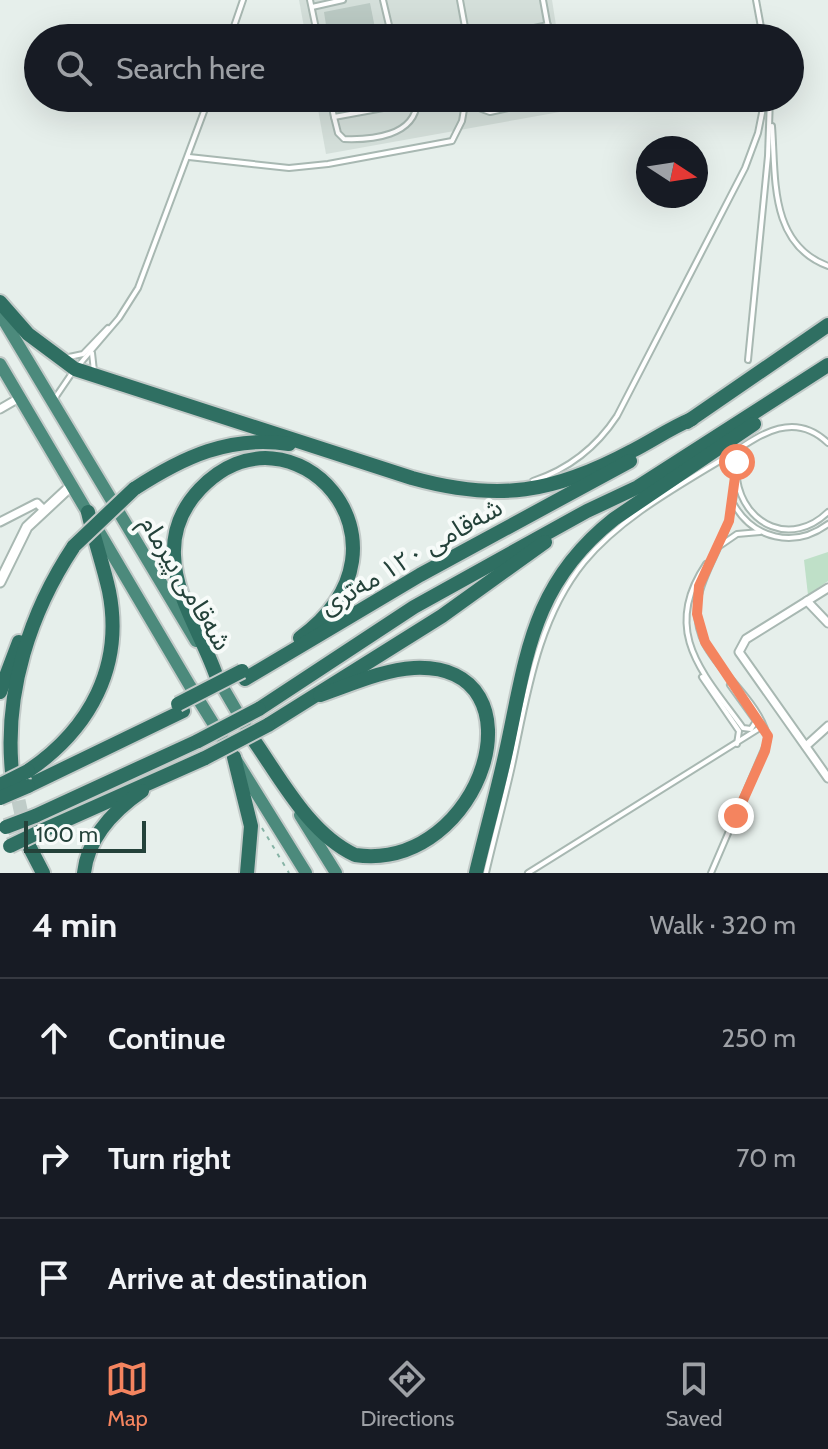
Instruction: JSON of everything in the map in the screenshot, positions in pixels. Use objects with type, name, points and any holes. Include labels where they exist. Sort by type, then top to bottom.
[{"type":"highway","points":[[3,309],[51,354],[75,369],[325,450],[460,489],[513,492],[561,484],[692,419]]},
{"type":"highway","name":"شەقامی پیرمام","points":[[3,309],[54,403],[336,873]]},
{"type":"highway","name":"شەقامی ١٢٠ مەتری","points":[[0,798],[28,778],[111,747],[420,575],[612,473],[828,325]]},
{"type":"highway","name":"شەقامی پیرمام","points":[[0,364],[306,873]]},
{"type":"highway","points":[[476,873],[507,746],[526,649],[545,599],[561,572],[595,533],[788,402],[828,367]]},
{"type":"highway","name":"شەقامی ١٢٠ مەتری","points":[[3,828],[198,741],[259,709],[414,607],[587,511],[638,487],[828,367]]},
{"type":"highway","points":[[0,692],[32,607],[74,546],[134,489],[195,454],[229,444],[267,441],[325,450]]},
{"type":"highway","points":[[216,675],[178,582],[174,547],[179,522],[193,496],[220,472],[254,460],[293,462],[324,482],[346,514],[353,542],[349,578],[339,602],[324,619],[243,675]]},
{"type":"highway","points":[[5,847],[205,758],[320,695],[343,676],[500,577],[587,511]]},
{"type":"highway","points":[[0,785],[28,778],[79,727],[97,698],[107,671],[112,612],[88,512]]},
{"type":"highway","points":[[12,772],[10,735],[15,685],[31,630],[63,562]]},
{"type":"highway","points":[[255,742],[315,824],[353,855],[373,862],[401,863],[423,857],[442,846],[473,811],[487,772],[489,744],[484,714],[467,688],[445,674],[416,668],[390,671],[320,695]]},
{"type":"highway","points":[[234,757],[251,826],[247,873]]},
{"type":"highway","points":[[84,873],[92,846],[109,819],[171,772]]},
{"type":"highway","points":[[28,844],[43,873]]},
{"type":"street","points":[[0,409],[19,398]]},
{"type":"street","points":[[0,582],[27,527],[72,485]]},
{"type":"street","points":[[0,521],[37,503],[44,510]]},
{"type":"street","points":[[828,588],[746,639],[739,652],[828,778]]},
{"type":"street","points":[[807,601],[828,623]]},
{"type":"street","points":[[806,746],[828,726]]},
{"type":"lane","points":[[235,24],[243,0]]},
{"type":"lane","points":[[310,0],[315,24]]},
{"type":"lane","points":[[312,7],[343,0]]},
{"type":"lane","points":[[383,0],[389,24]]},
{"type":"lane","points":[[460,0],[464,24]]},
{"type":"lane","points":[[543,0],[548,24]]},
{"type":"lane","points":[[756,0],[760,24]]},
{"type":"lane","points":[[54,403],[60,387],[119,318],[146,271],[204,112]]},
{"type":"lane","points":[[333,112],[338,133],[344,139],[397,132],[411,121],[414,112]]},
{"type":"lane","points":[[334,117],[356,112]]},
{"type":"lane","points":[[189,157],[289,168],[328,164],[452,141],[464,112]]},
{"type":"lane","points":[[460,489],[506,488],[536,480],[575,461],[603,436],[627,399],[745,168],[763,112]]},
{"type":"lane","points":[[771,112],[777,197],[782,219],[801,250],[828,266]]},
{"type":"lane","points":[[748,360],[771,112]]},
{"type":"lane","points":[[3,309],[55,351],[73,357],[87,350],[119,318]]},
{"type":"lane","points":[[95,347],[90,358],[92,367],[110,381]]},
{"type":"lane","points":[[486,873],[543,636],[561,594],[585,561],[612,534],[659,500],[763,433],[798,426],[814,432],[828,443]]},
{"type":"lane","points":[[692,657],[743,728],[751,729],[755,719],[702,636],[697,602],[699,586],[725,531],[737,462]]},
{"type":"lane","points":[[736,470],[743,502],[754,517],[767,526],[798,529],[816,522],[828,512]]},
{"type":"lane","points":[[732,501],[743,517],[760,532]]},
{"type":"lane","points":[[736,745],[739,731],[692,657],[687,635],[694,584],[716,551],[730,537],[760,532],[797,538],[828,524]]},
{"type":"lane","points":[[711,873],[768,740],[763,726],[713,656]]},
{"type":"lane","points":[[528,873],[763,726]]},
{"type":"path","points":[[257,821],[289,873]]},
{"type":"shaded area","points":[[299,0],[552,0],[556,24],[303,24]]},
{"type":"shaded area","points":[[318,112],[560,112],[326,154]]},
{"type":"green space","points":[[828,552],[828,581],[808,595],[804,560]]},
{"type":"building","points":[[370,3],[374,24],[326,24],[324,12]]},
{"type":"tunnel","points":[[14,780],[28,844]]},
{"type":"route","points":[[736,816],[765,751],[768,736],[705,642],[697,602],[699,586],[729,521],[737,462]]}]
